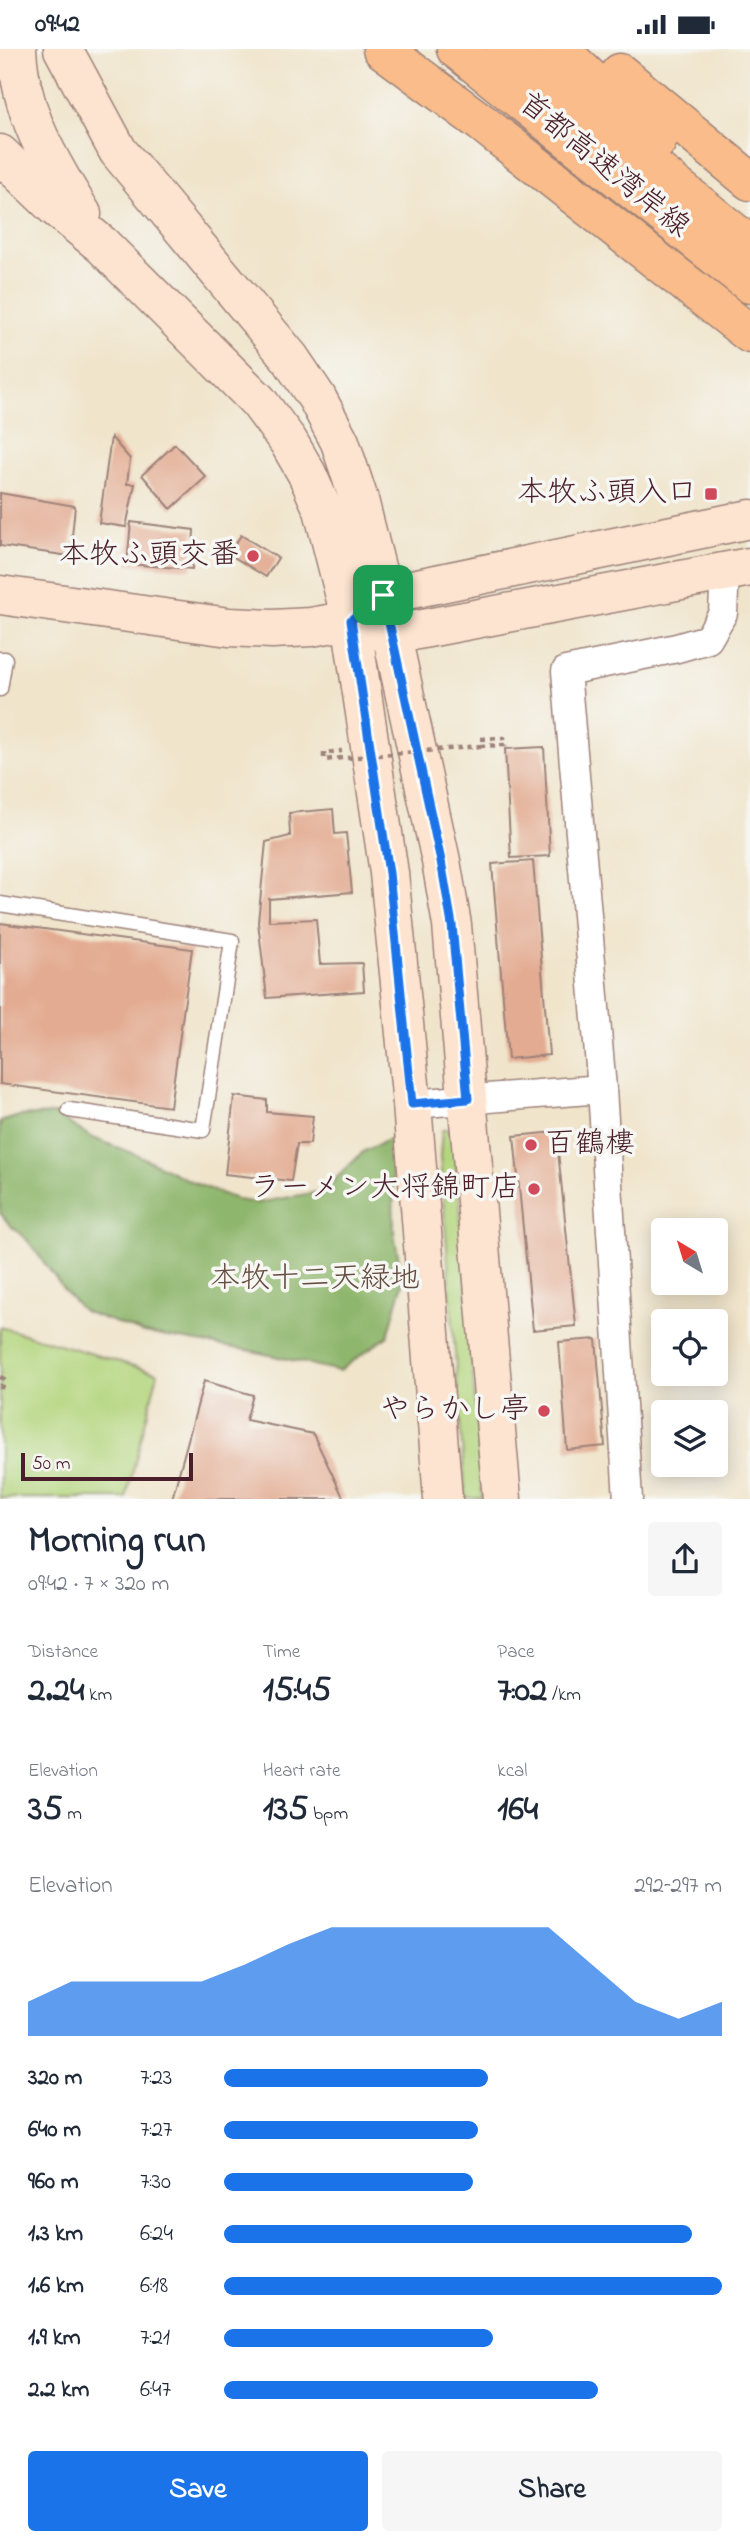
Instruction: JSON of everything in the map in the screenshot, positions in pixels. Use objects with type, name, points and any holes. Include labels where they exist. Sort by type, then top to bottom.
[{"type":"highway","name":"首都高速湾岸線","points":[[456,49],[750,284]]},
{"type":"highway","points":[[474,49],[750,270]]},
{"type":"highway","points":[[506,49],[750,245]]},
{"type":"highway","name":"首都高速湾岸線","points":[[526,49],[750,228]]},
{"type":"highway","points":[[559,49],[750,228]]},
{"type":"highway","points":[[592,49],[740,174]]},
{"type":"highway","points":[[391,50],[679,227]]},
{"type":"highway","points":[[391,50],[750,334]]},
{"type":"street","points":[[17,49],[18,73],[48,159],[102,245]]},
{"type":"street","points":[[63,49],[125,160],[275,340],[317,398],[349,466],[383,595],[452,925],[502,1499]]},
{"type":"street","points":[[0,154],[54,206],[102,245],[258,401],[288,441],[316,490],[323,510],[351,620],[389,873],[412,1104],[443,1499]]},
{"type":"street","points":[[0,595],[229,627],[312,627],[351,620],[383,595],[750,519]]},
{"type":"street","points":[[351,620],[391,635],[737,569],[723,613],[708,639],[566,671],[602,1089],[628,1499]]},
{"type":"street","points":[[412,1104],[602,1089]]},
{"type":"lane","points":[[0,659],[5,659],[0,689]]},
{"type":"lane","points":[[0,904],[232,941],[203,1130],[69,1110]]},
{"type":"path","points":[[347,750],[324,753],[324,760],[505,744],[504,738],[481,739]]},
{"type":"path","points":[[0,1377],[4,1379],[0,1391]]},
{"type":"green space","name":"本牧十二天緑地","points":[[54,1114],[93,1138],[140,1156],[192,1182],[238,1200],[257,1203],[323,1191],[364,1151],[392,1138],[394,1233],[403,1282],[388,1336],[339,1371],[252,1351],[144,1333],[83,1311],[28,1241],[0,1213],[0,1122],[19,1116]]},
{"type":"green space","points":[[448,1129],[456,1154],[482,1498],[466,1498],[440,1156],[442,1130]]},
{"type":"green space","points":[[0,1327],[158,1373],[126,1498],[0,1498]]},
{"type":"building","points":[[111,437],[130,459],[127,484],[135,484],[126,527],[99,523]]},
{"type":"building","points":[[175,444],[206,477],[171,509],[142,475]]},
{"type":"building","points":[[0,493],[75,506],[70,556],[0,546]]},
{"type":"building","points":[[131,522],[194,530],[192,569],[127,564]]},
{"type":"building","name":"本牧ふ頭交番","points":[[241,535],[278,558],[266,577],[229,554]]},
{"type":"building","points":[[544,747],[550,856],[511,858],[505,749]]},
{"type":"building","points":[[333,809],[335,834],[346,833],[352,892],[269,899],[269,921],[316,919],[320,964],[362,963],[364,991],[267,998],[258,922],[266,842],[290,836],[289,813]]},
{"type":"building","points":[[533,861],[549,1055],[508,1059],[492,864]]},
{"type":"building","points":[[0,923],[192,949],[170,1107],[0,1084]]},
{"type":"building","points":[[234,1096],[267,1100],[267,1112],[313,1116],[310,1144],[297,1144],[291,1181],[225,1174]]},
{"type":"building","points":[[556,1132],[576,1326],[533,1330],[514,1136]]},
{"type":"building","points":[[596,1339],[605,1446],[567,1450],[559,1342]]},
{"type":"building","points":[[204,1381],[253,1395],[246,1420],[313,1434],[344,1499],[172,1499]]},
{"type":"place","name":"本牧ふ頭入口","points":[[711,494]]},
{"type":"place","name":"本牧ふ頭交番","points":[[253,556]]},
{"type":"place","name":"百鶴樓","points":[[531,1145]]},
{"type":"place","name":"ラーメン大将錦町店","points":[[534,1189]]},
{"type":"place","name":"やらかし亭","points":[[544,1411]]},
{"type":"route","points":[[383,595],[441,861],[452,925],[468,1099],[412,1104],[389,873],[351,620],[383,595]]}]
